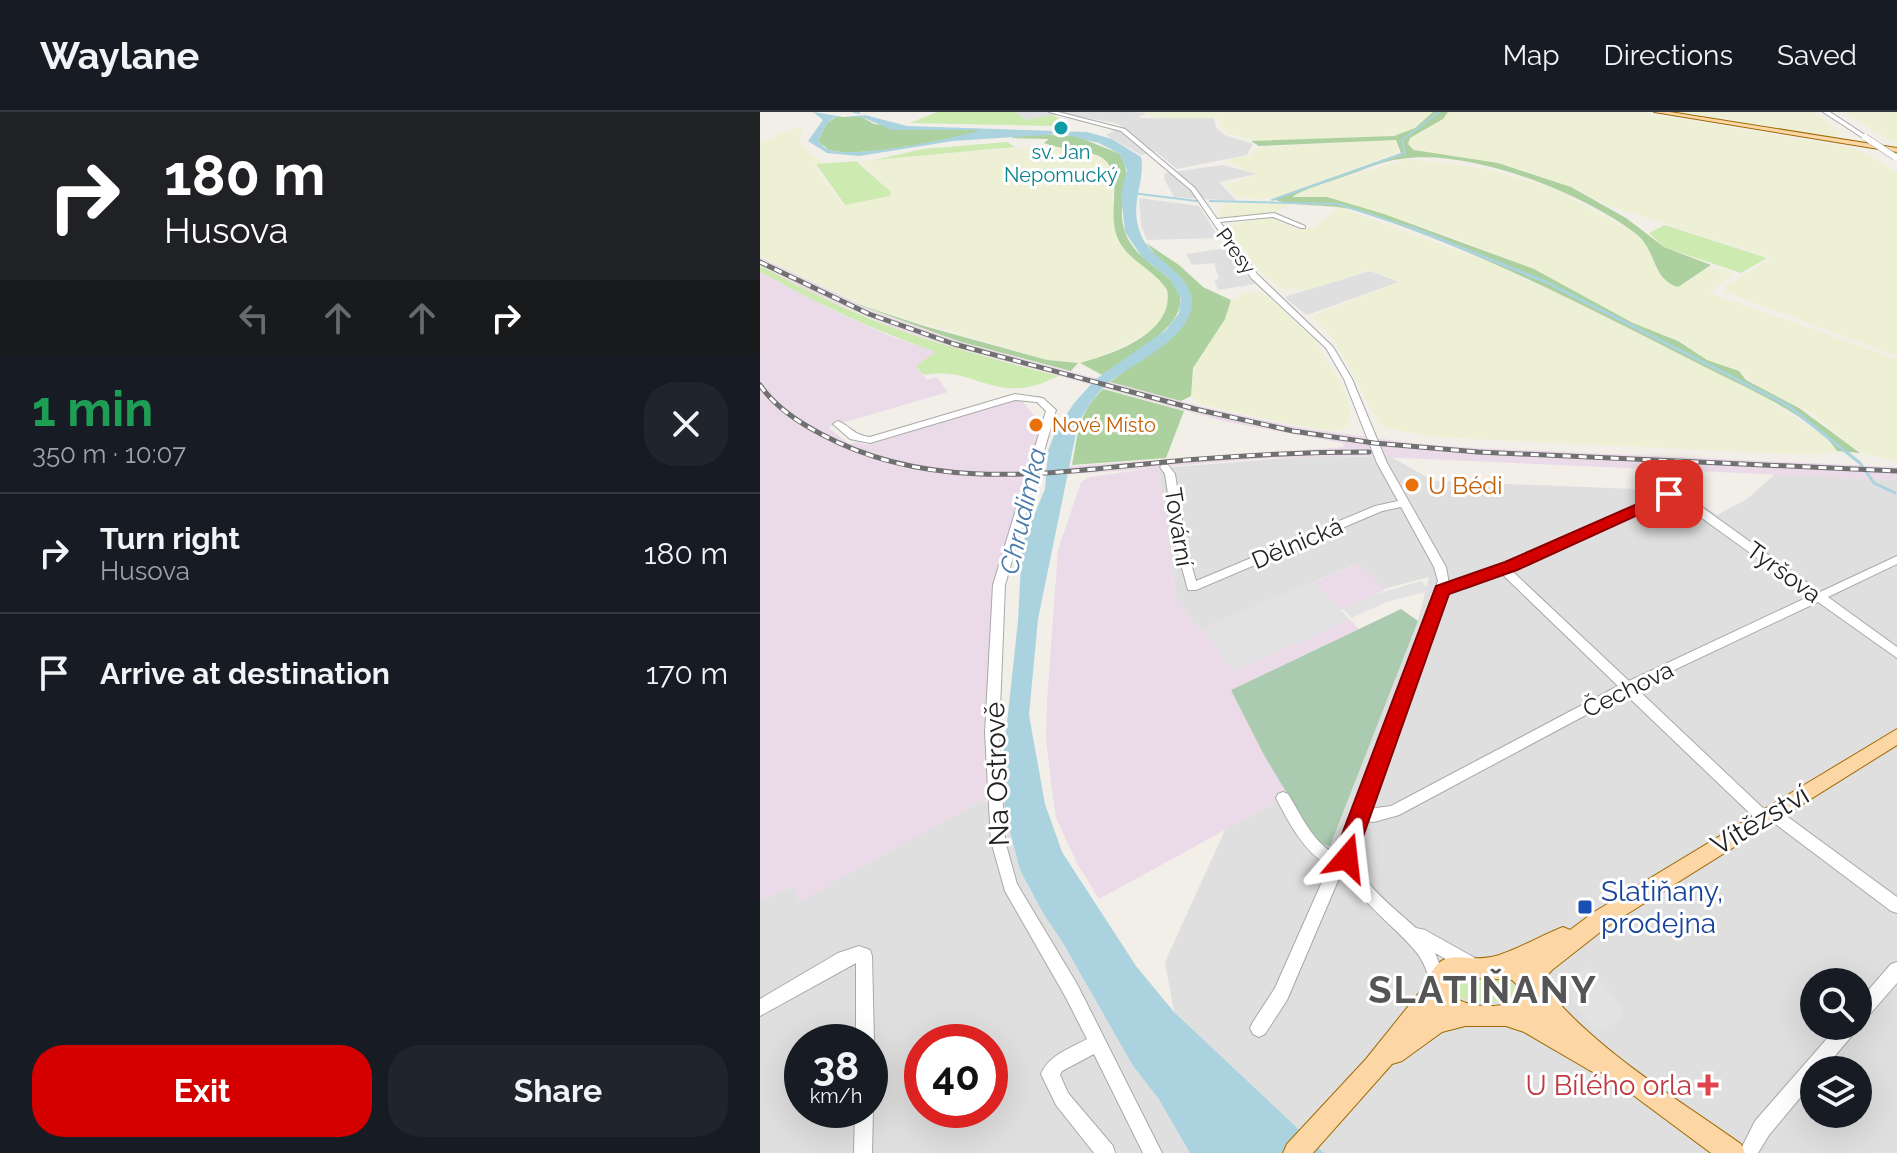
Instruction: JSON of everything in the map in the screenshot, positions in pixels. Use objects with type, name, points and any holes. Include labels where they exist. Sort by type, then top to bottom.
[{"type":"main road","points":[[1657,112],[1896,155]]},
{"type":"main road","name":"Vítězství","points":[[1498,1015],[1525,1011],[1533,1000],[1534,974],[1544,962],[1624,904],[1897,736]]},
{"type":"main road","name":"Vítězství","points":[[1438,985],[1443,973],[1454,966],[1485,966],[1525,955],[1624,904]]},
{"type":"main road","points":[[1485,966],[1517,969],[1527,976],[1556,1019],[1633,1082],[1732,1153]]},
{"type":"main road","points":[[1438,985],[1445,1006],[1463,1015]]},
{"type":"main road","points":[[1296,1153],[1359,1083],[1438,985]]},
{"type":"main road","points":[[1359,1083],[1432,1024],[1463,1015],[1498,1015],[1529,1022],[1633,1082]]},
{"type":"street","name":"Presy","points":[[1052,112],[1123,130],[1188,184],[1254,276],[1329,347],[1348,379],[1374,443],[1404,503],[1440,567],[1444,581],[1442,590]]},
{"type":"street","points":[[1826,112],[1896,155]]},
{"type":"street","points":[[1215,221],[1272,215],[1303,227]]},
{"type":"street","name":"Na Ostrově","points":[[838,424],[853,437],[870,440],[1010,398],[1032,398],[1046,403],[1051,414],[1000,577],[992,745],[993,801],[1001,861],[1018,901],[1058,965],[1153,1153]]},
{"type":"street","name":"Tovární","points":[[1165,467],[1170,474],[1186,571],[1192,587]]},
{"type":"street","name":"Tyršova","points":[[1503,569],[1674,492],[1897,653]]},
{"type":"street","name":"Dělnická","points":[[1192,587],[1379,508],[1404,503]]},
{"type":"street","name":"Čechova","points":[[1361,814],[1377,816],[1394,811],[1628,688],[1897,560]]},
{"type":"street","points":[[1259,1028],[1281,994],[1343,863],[1442,590],[1503,569],[1768,815],[1897,906]]},
{"type":"street","points":[[1283,798],[1322,854],[1343,863],[1423,947],[1438,985]]},
{"type":"street","points":[[1390,912],[1442,950],[1485,966]]},
{"type":"street","points":[[760,1008],[844,959],[859,954],[864,956],[866,970],[865,1024]]},
{"type":"street","points":[[1872,999],[1897,970]]},
{"type":"street","points":[[1748,1153],[1762,1128],[1837,1040]]},
{"type":"street","points":[[1097,1043],[1056,1065],[1050,1074],[1062,1099],[1106,1153]]},
{"type":"street","points":[[863,1153],[864,1128]]},
{"type":"shaded area","points":[[1015,112],[1131,112],[1146,113],[1138,118],[1214,118],[1216,128],[1225,135],[1253,144],[1247,155],[1177,169],[1156,152],[1141,155],[1106,135],[1122,126],[1116,123],[1062,114],[1026,120]]},
{"type":"shaded area","points":[[1223,165],[1257,174],[1219,182],[1237,201],[1174,197],[1164,179],[1165,173]]},
{"type":"shaded area","points":[[1139,198],[1199,206],[1219,238],[1147,240],[1141,225]]},
{"type":"shaded area","points":[[1227,248],[1255,284],[1218,290],[1214,280],[1219,279],[1214,263],[1192,265],[1186,254]]},
{"type":"shaded area","points":[[760,257],[874,311],[958,341],[1199,406],[1295,427],[1419,444],[1478,448],[1897,467],[1897,480],[1357,456],[1270,458],[1159,467],[1176,597],[1199,630],[1358,564],[1385,590],[1341,610],[1359,629],[1231,690],[1289,795],[1099,899],[1077,863],[1056,818],[1051,783],[1046,738],[1047,701],[1058,550],[1081,482],[1089,477],[1148,469],[1027,477],[1003,559],[986,742],[988,801],[982,800],[799,902],[794,886],[760,900],[760,272],[839,313],[890,336],[937,352],[916,367],[927,380],[937,377],[948,392],[828,427],[849,444],[858,442],[867,445],[1021,399],[1042,425],[1030,469],[1344,447],[1343,443],[1227,422],[949,346],[889,326],[817,295],[760,266]]},
{"type":"shaded area","points":[[1370,271],[1399,282],[1307,315],[1286,299],[1287,296]]},
{"type":"shaded area","points":[[1313,456],[1391,457],[1434,481],[1683,491],[1717,515],[1747,499],[1775,474],[1897,480],[1897,1153],[1324,1153],[1174,1012],[1165,962],[1225,830],[1289,795],[1317,843],[1330,846],[1418,621],[1429,577],[1383,589],[1357,564],[1199,630],[1176,597],[1159,468]]},
{"type":"shaded area","points":[[1421,581],[1430,591],[1386,602],[1352,618],[1343,609],[1377,594]]},
{"type":"shaded area","points":[[1315,582],[1349,619],[1239,670],[1232,670],[1203,629]]},
{"type":"shaded area","points":[[982,800],[1005,812],[1020,870],[1043,913],[1133,1066],[1158,1098],[1190,1153],[760,1153],[760,900],[795,886],[799,901]]},
{"type":"shaded area","points":[[1589,966],[1623,1008],[1620,1018],[1605,1029],[1594,1030],[1556,981],[1570,980]]},
{"type":"green space","points":[[937,112],[1015,112],[1026,120],[1053,115],[1066,122],[1051,126],[910,123]]},
{"type":"green space","points":[[1151,112],[1433,112],[1415,128],[1398,135],[1263,142],[1227,134],[1217,118],[1147,116]]},
{"type":"green space","points":[[1433,112],[1448,112],[1443,119],[1410,138],[1408,144],[1414,150],[1498,163],[1571,187],[1626,218],[1664,247],[1711,265],[1678,287],[1669,283],[1658,271],[1642,240],[1612,218],[1523,176],[1459,160],[1428,157],[1394,160],[1292,197],[1327,197],[1384,214],[1534,269],[1633,323],[1678,341],[1707,360],[1739,371],[1746,380],[1799,408],[1860,453],[1837,451],[1813,427],[1777,403],[1493,263],[1361,212],[1272,199],[1401,153],[1396,140],[1259,146],[1251,141],[1394,136],[1415,128]]},
{"type":"green space","points":[[1449,112],[1638,112],[1849,147],[1865,153],[1897,173],[1897,356],[1725,292],[1726,285],[1769,257],[1606,205],[1579,190],[1529,172],[1488,161],[1426,154],[1408,144],[1411,138],[1436,124]]},
{"type":"green space","points":[[1677,112],[1815,112],[1840,134],[1831,136]]},
{"type":"green space","points":[[1843,112],[1897,112],[1897,145],[1859,121]]},
{"type":"green space","points":[[836,117],[862,117],[874,124],[917,130],[983,130],[904,147],[839,152],[827,149],[818,141],[827,123]]},
{"type":"green space","points":[[801,126],[800,145],[824,163],[813,165],[844,205],[893,194],[860,161],[1055,145],[1100,157],[1109,163],[1115,173],[1112,197],[1123,247],[1164,285],[1169,301],[1164,315],[1153,330],[1098,358],[1080,363],[1058,363],[866,307],[760,257],[760,142]]},
{"type":"green space","points":[[1021,134],[1076,136],[1120,154],[1126,171],[1122,215],[1125,232],[1137,251],[1178,291],[1180,305],[1174,319],[1162,333],[1102,375],[1080,363],[1109,354],[1152,330],[1167,305],[1167,290],[1129,255],[1119,241],[1115,230],[1114,182],[1108,163],[1092,153],[1044,143],[1049,139],[1011,138]]},
{"type":"green space","points":[[1382,140],[1397,142],[1398,152],[1280,196],[1239,198],[1225,185],[1257,174],[1226,162],[1251,156],[1254,148]]},
{"type":"green space","points":[[1007,142],[1015,147],[874,160],[923,149]]},
{"type":"green space","points":[[1408,159],[1483,168],[1550,187],[1637,234],[1645,242],[1657,271],[1685,283],[1706,268],[1725,269],[1732,274],[1710,293],[1897,359],[1897,461],[1871,456],[1850,446],[1812,413],[1761,388],[1739,370],[1707,360],[1676,338],[1644,328],[1534,269],[1452,237],[1332,198],[1292,198],[1314,187]]},
{"type":"green space","points":[[860,161],[857,162],[891,192],[890,196],[845,205],[816,164]]},
{"type":"green space","points":[[1227,203],[1293,204],[1274,213],[1223,219],[1217,209]]},
{"type":"green space","points":[[1339,207],[1491,263],[1603,316],[1762,396],[1824,436],[1837,451],[1811,455],[1492,440],[1427,436],[1385,428],[1380,425],[1336,343],[1312,316],[1400,282],[1370,270],[1309,290],[1281,289],[1261,273],[1227,225],[1271,218],[1298,229],[1313,228]]},
{"type":"green space","points":[[1665,225],[1767,258],[1741,273],[1664,247],[1649,233]]},
{"type":"green space","points":[[1146,243],[1179,265],[1203,287],[1231,300],[1225,319],[1193,368],[1191,396],[1181,401],[1110,382],[1180,330],[1192,299]]},
{"type":"green space","points":[[760,266],[888,326],[1058,376],[1037,385],[1018,388],[1002,387],[958,375],[924,375],[916,367],[936,352],[824,305],[760,272]]},
{"type":"green space","points":[[1244,292],[1258,292],[1268,297],[1314,339],[1342,386],[1351,410],[1345,428],[1335,431],[1304,427],[1198,403],[1191,396],[1195,365],[1225,319],[1229,302]]},
{"type":"green space","points":[[851,302],[1047,360],[1078,363],[1071,371],[958,341]]},
{"type":"green space","points":[[1103,389],[1184,411],[1166,458],[1072,465],[1084,416]]},
{"type":"green space","points":[[1401,609],[1418,621],[1330,846],[1317,843],[1264,755],[1231,690]]},
{"type":"green space","points":[[1461,978],[1501,979],[1514,984],[1517,993],[1495,1002],[1467,1000],[1453,993],[1452,987]]},
{"type":"water","points":[[813,112],[843,117],[865,115],[907,126],[1087,132],[1112,139],[1141,157],[1137,224],[1146,244],[1185,282],[1192,301],[1183,327],[1159,349],[1107,384],[1078,424],[1038,619],[1029,715],[1045,804],[1062,852],[1136,966],[1174,1012],[1324,1153],[1190,1153],[1158,1098],[1133,1066],[1043,913],[1020,870],[1005,812],[1002,769],[1018,621],[1022,544],[1045,489],[1048,451],[1057,428],[1096,379],[1166,330],[1179,313],[1181,299],[1170,279],[1142,257],[1125,232],[1121,194],[1127,170],[1120,154],[1099,143],[1062,134],[953,141],[859,156],[827,153],[808,141],[823,120]],"holes":[[[835,117],[862,117],[892,130],[980,130],[926,143],[857,152],[827,149],[818,141],[827,123]]]},
{"type":"waterway","points":[[854,112],[859,113]]},
{"type":"waterway","points":[[1272,200],[1405,153],[1402,140],[1439,112]]},
{"type":"waterway","points":[[1132,193],[1197,201]]},
{"type":"waterway","points":[[1210,201],[1338,204],[1415,229]]},
{"type":"waterway","points":[[1410,227],[1415,229]]},
{"type":"waterway","points":[[1415,229],[1546,282],[1787,405],[1860,463],[1874,483],[1895,493]]},
{"type":"railway","points":[[760,262],[869,314],[954,344],[1195,409],[1293,431],[1374,443],[1478,452],[1897,471]]},
{"type":"railway","points":[[760,385],[788,413],[821,434],[865,453],[909,466],[954,472],[1046,473],[1232,457],[1369,452]]},
{"type":"place","name":"sv. Jan Nepomucký","points":[[1061,128]]},
{"type":"place","name":"Nové Místo","points":[[1036,425]]},
{"type":"place","name":"U Bédi","points":[[1412,485]]},
{"type":"place","name":"Slatiňany, prodejna","points":[[1585,907]]},
{"type":"place","name":"U Bílého orla","points":[[1708,1085]]},
{"type":"district","name":"SLATIŇANY","points":[[1483,989]]},
{"type":"route","points":[[1347,858],[1349,845],[1442,590],[1462,586],[1511,566],[1669,494]]},
{"type":"water label","name":"Chrudimka","points":[[1023,511]]}]
